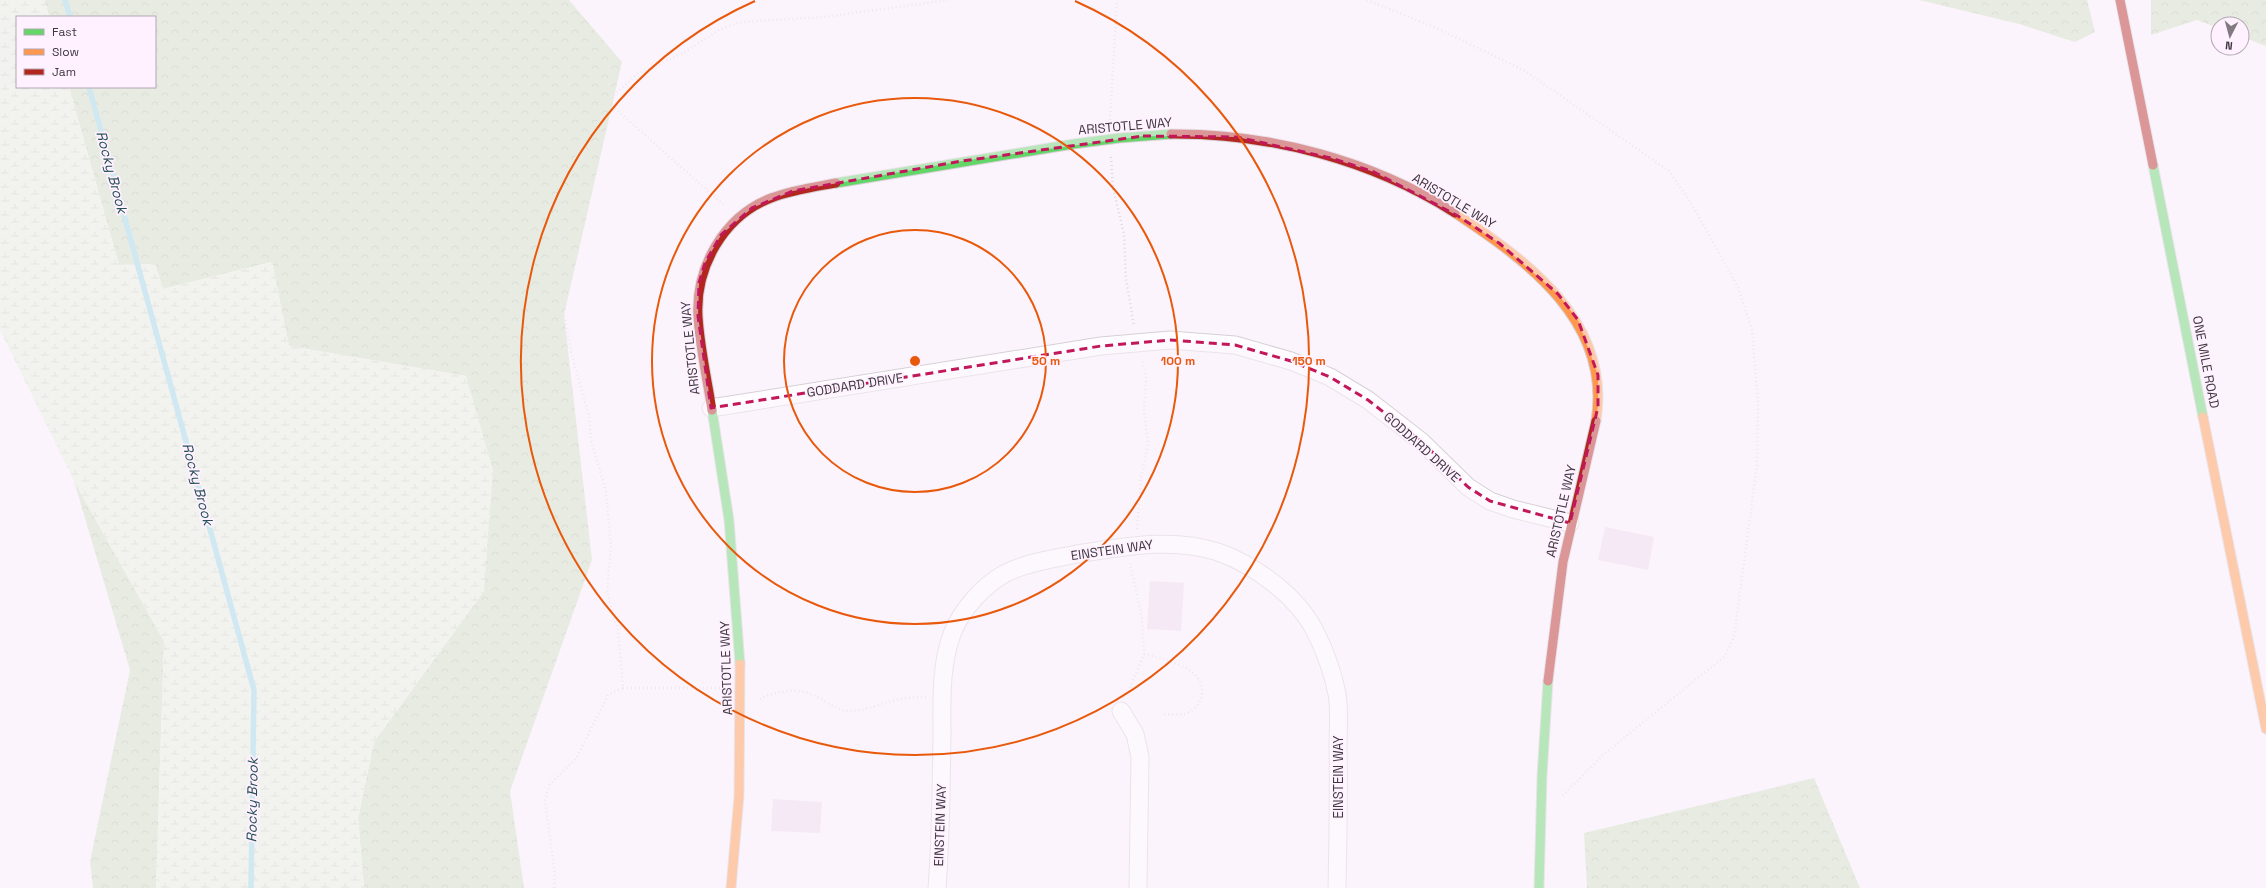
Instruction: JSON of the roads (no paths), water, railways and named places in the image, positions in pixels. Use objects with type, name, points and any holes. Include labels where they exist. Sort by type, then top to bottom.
[{"type":"street","name":"ONE MILE ROAD","points":[[2120,0],[2266,729]]},
{"type":"street","name":"ARISTOTLE WAY","points":[[731,888],[738,820],[742,699],[729,519],[711,408],[698,316],[697,294],[705,263],[721,235],[740,218],[767,200],[793,192],[962,161],[1110,138],[1188,134],[1237,137],[1331,158],[1374,172],[1416,192],[1458,216],[1499,243],[1558,294],[1578,320],[1589,344],[1598,375],[1598,407],[1570,522],[1558,590],[1543,729],[1539,888]]},
{"type":"street","name":"GODDARD DRIVE","points":[[711,408],[1138,341],[1200,341],[1235,345],[1291,361],[1330,377],[1368,400],[1422,442],[1468,487],[1490,501],[1513,510],[1570,522]]},
{"type":"street","name":"EINSTEIN WAY","points":[[937,888],[940,853],[942,697],[944,665],[952,634],[964,610],[1003,575],[1024,565],[1046,560],[1153,544],[1183,545],[1217,552],[1238,561],[1264,577],[1283,593],[1299,608],[1315,630],[1329,665],[1337,696],[1337,888]]},
{"type":"street","points":[[1121,711],[1135,734],[1140,758],[1138,888]]},
{"type":"waterway","name":"Rocky Brook","points":[[65,0],[70,16]]},
{"type":"waterway","name":"Rocky Brook","points":[[89,88],[254,690],[251,888]]}]
